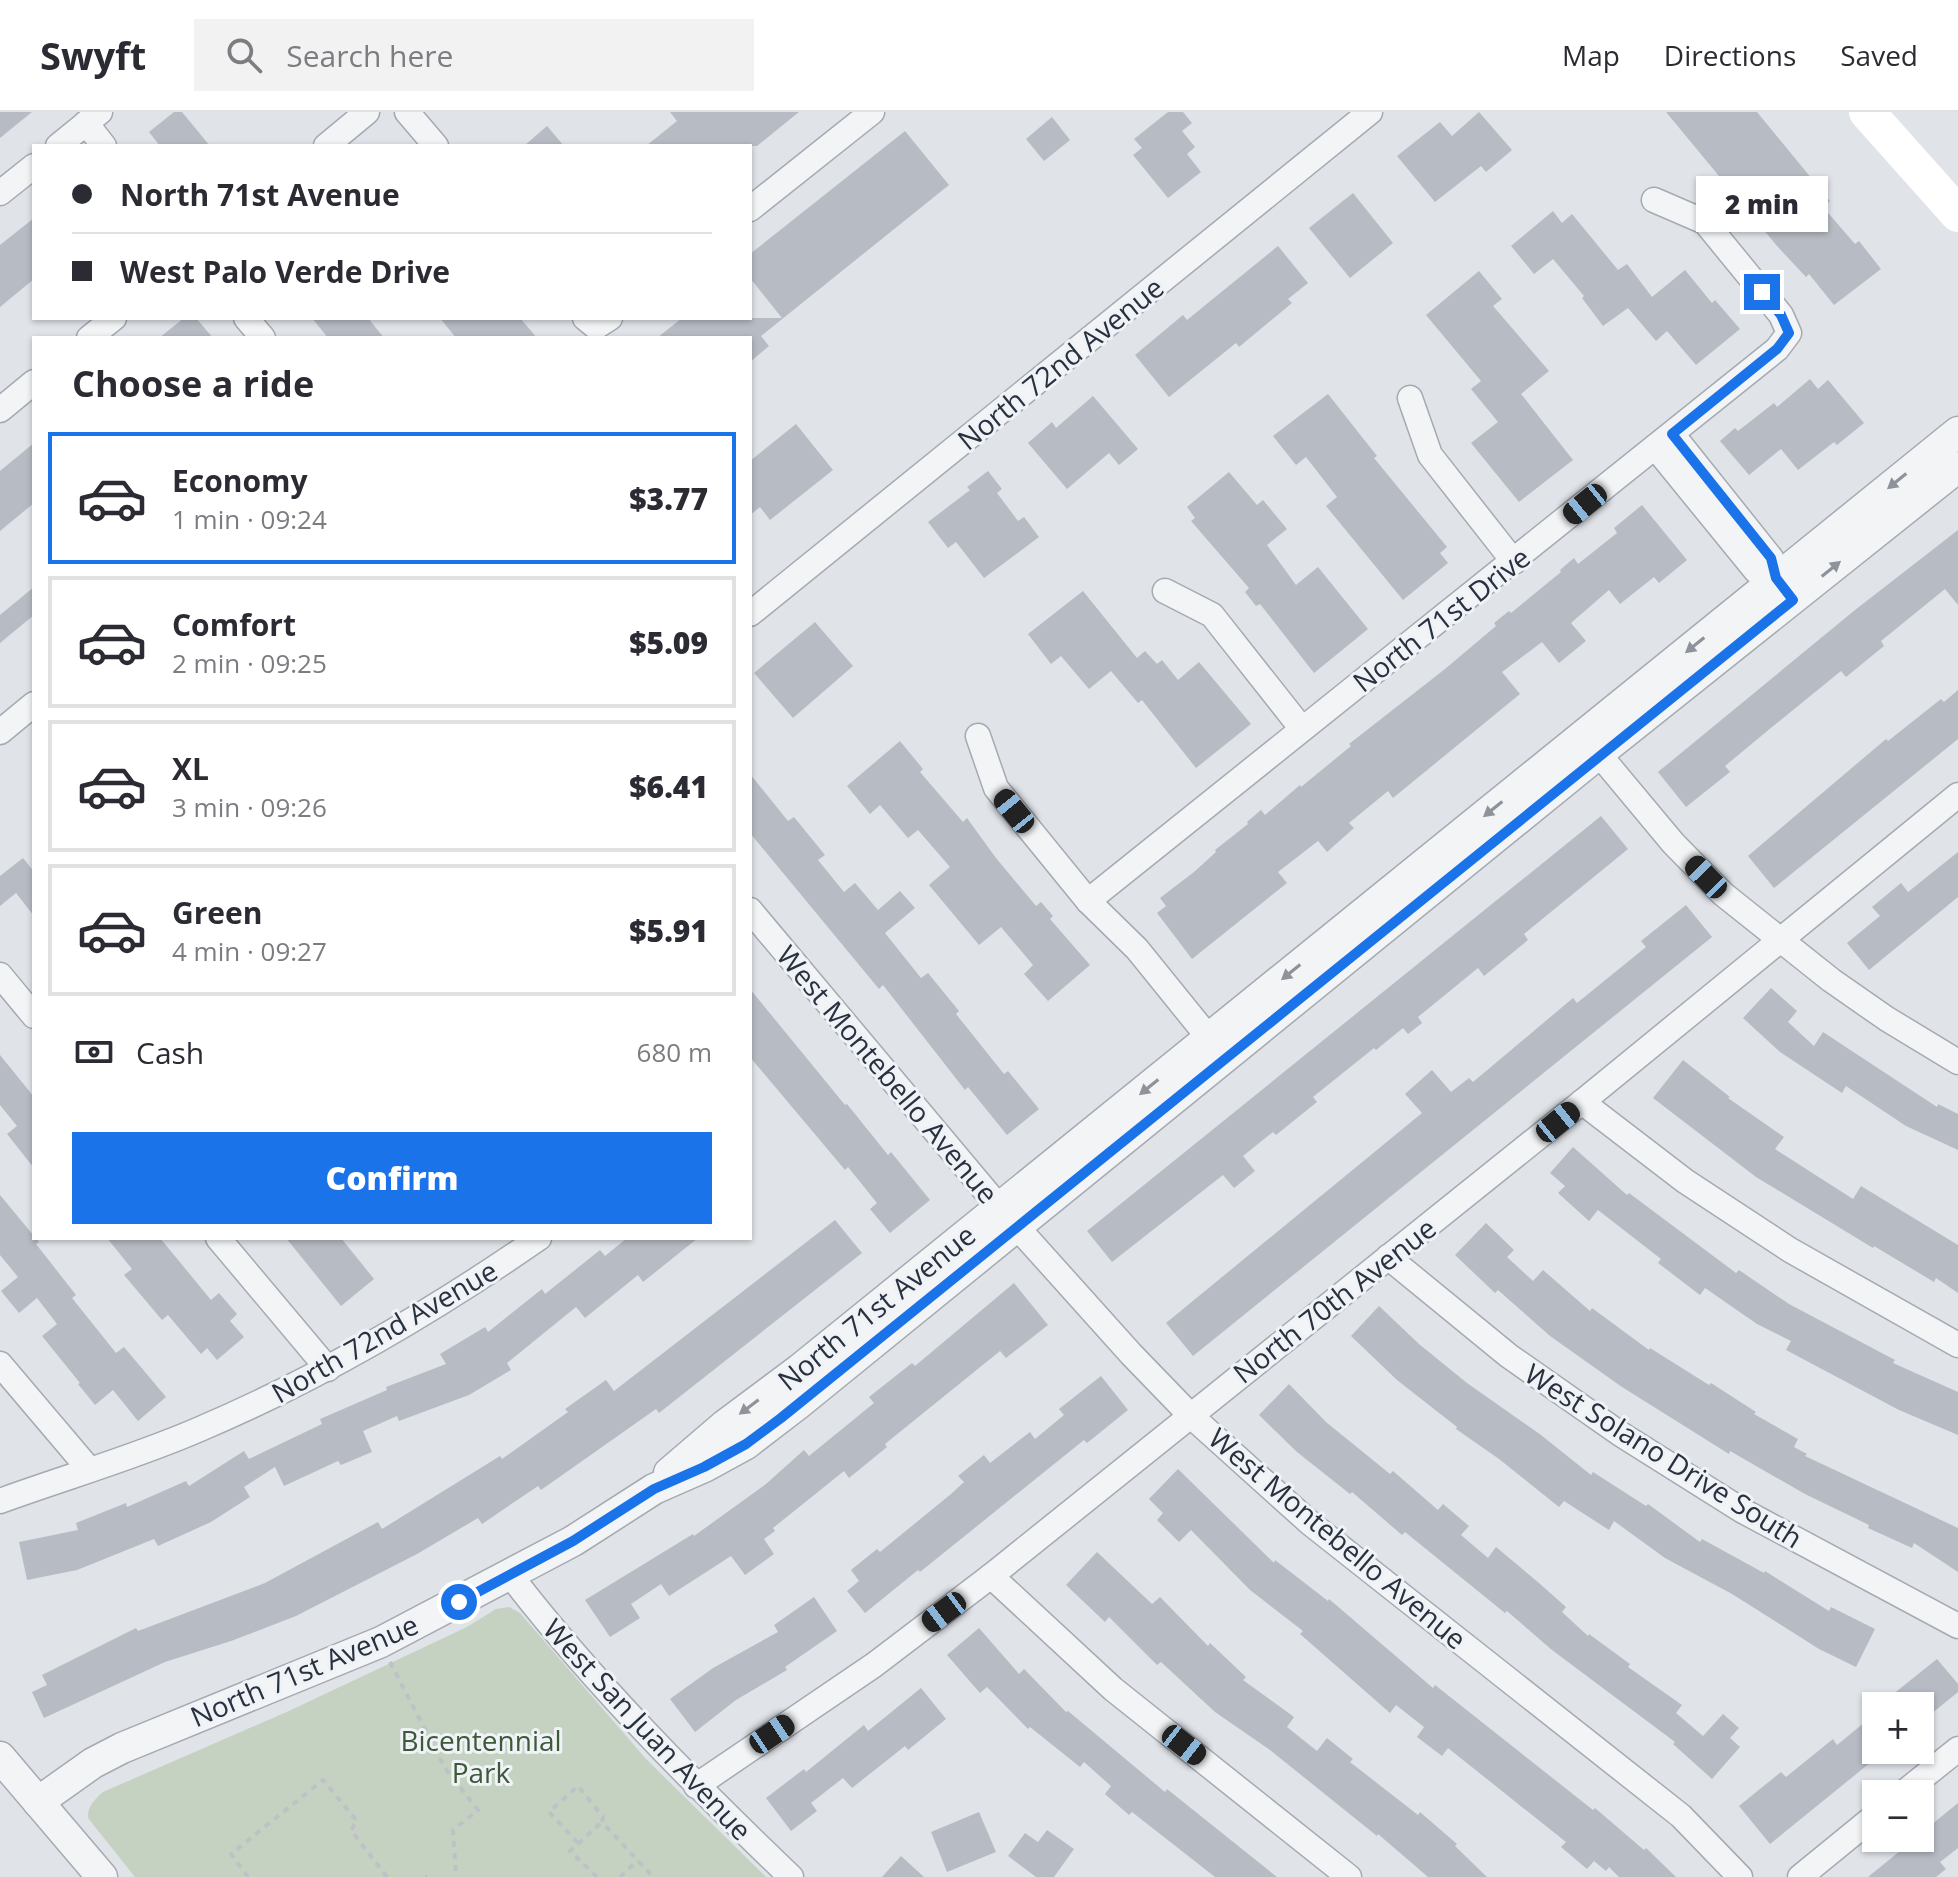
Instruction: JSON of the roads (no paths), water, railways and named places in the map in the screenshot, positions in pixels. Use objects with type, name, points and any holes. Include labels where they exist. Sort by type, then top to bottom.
[{"type":"main road","points":[[1867,112],[1958,214]]},
{"type":"street","points":[[328,144],[367,112]]},
{"type":"street","points":[[407,112],[434,144]]},
{"type":"street","points":[[752,207],[872,112]]},
{"type":"street","name":"North 72nd Avenue","points":[[752,612],[1370,112]]},
{"type":"street","points":[[60,144],[93,118],[103,144]]},
{"type":"street","points":[[0,193],[32,168]]},
{"type":"street","name":"North 71st Drive","points":[[1088,901],[1777,349],[1789,333],[1781,315],[1705,222],[1654,200]]},
{"type":"street","points":[[92,336],[112,320]]},
{"type":"street","points":[[248,320],[261,336]]},
{"type":"street","points":[[0,410],[32,384]]},
{"type":"street","points":[[1410,398],[1430,455],[1514,562]]},
{"type":"street","points":[[1664,441],[1728,521],[1771,558],[1784,589]]},
{"type":"street","name":"North 71st Avenue","points":[[38,1802],[83,1769],[122,1748],[381,1642],[511,1576],[654,1489],[746,1444],[810,1395],[1008,1217],[1954,451]]},
{"type":"street","points":[[1165,591],[1212,615],[1302,729]]},
{"type":"street","points":[[0,732],[32,706]]},
{"type":"street","points":[[978,736],[996,788],[1088,901],[1137,949],[1217,1048]]},
{"type":"street","points":[[1591,745],[1673,843],[1723,894],[1779,941],[1887,1019],[1958,1062]]},
{"type":"street","name":"North 70th Avenue","points":[[696,1786],[874,1665],[991,1576],[1582,1102],[1958,795]]},
{"type":"street","name":"West Montebello Avenue","points":[[752,912],[1008,1217],[1190,1415],[1310,1523],[1681,1816],[1740,1877]]},
{"type":"street","points":[[0,975],[32,1014]]},
{"type":"street","points":[[1582,1102],[1685,1181],[1790,1250],[1958,1345]]},
{"type":"street","points":[[220,1240],[328,1369]]},
{"type":"street","name":"North 72nd Avenue","points":[[0,1501],[198,1430],[328,1369],[404,1325],[536,1240]]},
{"type":"street","name":"West Solano Drive South","points":[[1388,1257],[1509,1356],[1619,1433],[1743,1511],[1958,1626]]},
{"type":"street","points":[[0,1364],[89,1469]]},
{"type":"street","name":"West San Juan Avenue","points":[[511,1576],[600,1683],[696,1786],[791,1877]]},
{"type":"street","points":[[991,1576],[1113,1689],[1349,1877]]},
{"type":"street","points":[[1919,1780],[1958,1749]]},
{"type":"street","points":[[0,1757],[102,1877]]},
{"type":"street","points":[[1800,1877],[1862,1826]]},
{"type":"park label","name":"Bicentennial Park","points":[[481,1756]]}]
